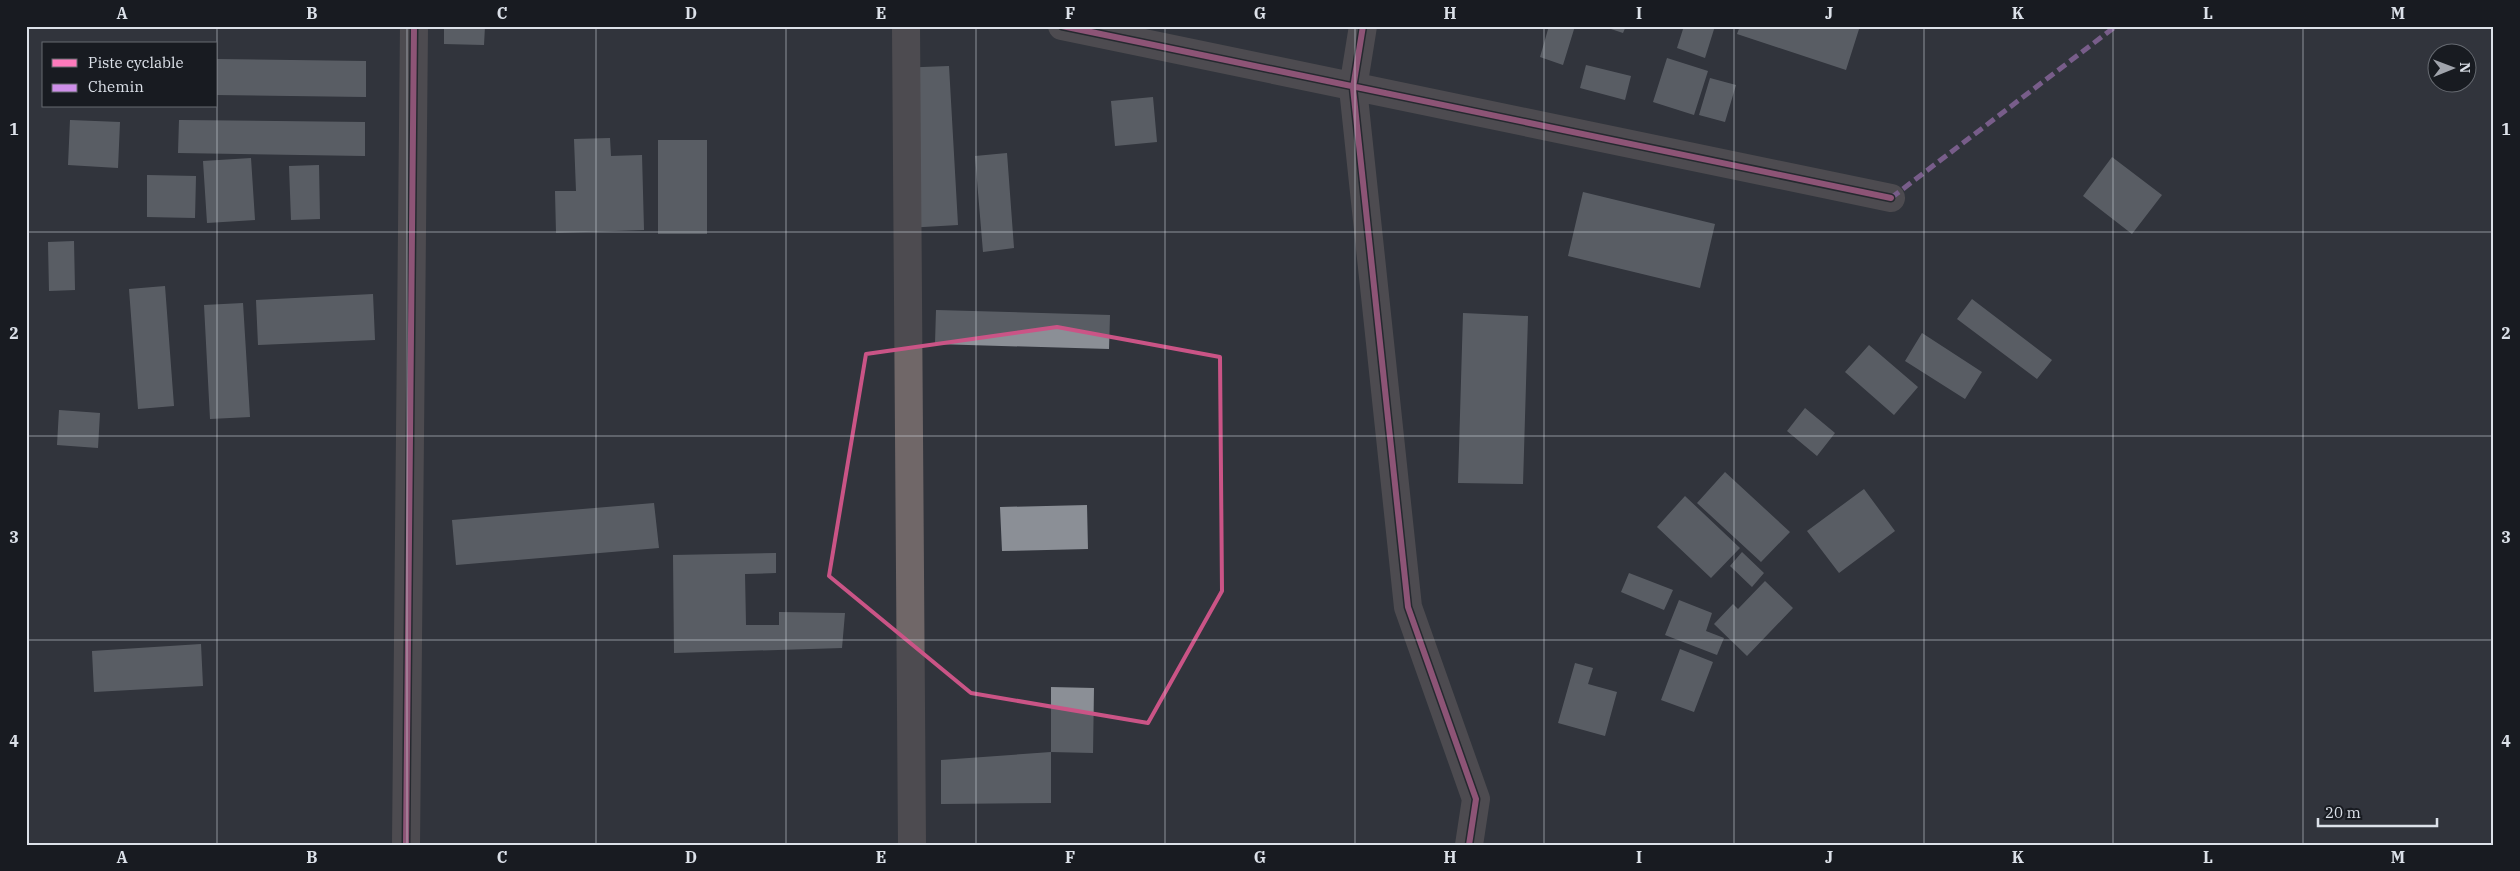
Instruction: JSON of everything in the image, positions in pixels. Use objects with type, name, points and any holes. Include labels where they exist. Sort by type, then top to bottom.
[{"type":"street","points":[[406,845],[414,26]]},
{"type":"street","points":[[906,26],[912,845]]},
{"type":"street","points":[[1062,26],[1353,88],[1891,198]]},
{"type":"street","points":[[1363,26],[1353,88],[1408,607],[1476,799],[1470,845]]},
{"type":"highlighted area","points":[[1057,327],[1220,357],[1222,591],[1148,723],[971,693],[829,576],[866,354]]},
{"type":"building","points":[[444,26],[485,26],[484,45],[444,44]]},
{"type":"building","points":[[1549,26],[1575,26],[1563,65],[1540,57]]},
{"type":"building","points":[[1602,26],[1626,26],[1623,33]]},
{"type":"building","points":[[1684,26],[1715,26],[1705,58],[1677,48]]},
{"type":"building","points":[[1740,26],[1860,26],[1846,70],[1737,34]]},
{"type":"building","points":[[1667,58],[1708,71],[1694,115],[1653,102]]},
{"type":"building","points":[[218,59],[366,61],[366,97],[218,95]]},
{"type":"building","points":[[1586,65],[1631,76],[1625,100],[1580,88]]},
{"type":"building","points":[[949,66],[958,225],[906,228],[897,68]]},
{"type":"building","points":[[1710,78],[1736,85],[1725,122],[1699,115]]},
{"type":"building","points":[[1153,97],[1157,142],[1115,146],[1111,101]]},
{"type":"building","points":[[70,120],[120,122],[118,168],[68,165]]},
{"type":"building","points":[[179,120],[365,122],[365,156],[178,153]]},
{"type":"building","points":[[610,138],[611,156],[642,155],[644,230],[556,233],[555,191],[576,191],[574,139]]},
{"type":"building","points":[[658,140],[707,140],[707,234],[658,234]]},
{"type":"building","points":[[1007,153],[1014,248],[983,252],[975,156]]},
{"type":"building","points":[[2112,157],[2162,195],[2132,234],[2083,196]]},
{"type":"building","points":[[251,158],[255,220],[207,223],[203,161]]},
{"type":"building","points":[[319,165],[320,219],[291,220],[289,166]]},
{"type":"building","points":[[147,175],[196,176],[195,218],[147,217]]},
{"type":"building","points":[[1583,192],[1715,224],[1700,288],[1568,256]]},
{"type":"building","points":[[74,241],[75,290],[49,291],[48,242]]},
{"type":"building","points":[[165,286],[174,406],[138,409],[129,289]]},
{"type":"building","points":[[373,294],[375,340],[258,345],[256,300]]},
{"type":"building","points":[[1972,299],[2052,360],[2037,379],[1957,319]]},
{"type":"building","points":[[243,303],[250,417],[210,419],[204,305]]},
{"type":"building","points":[[936,310],[1110,315],[1109,349],[935,344]]},
{"type":"building","points":[[1463,313],[1528,316],[1523,484],[1458,483]]},
{"type":"building","points":[[1922,333],[1982,372],[1965,399],[1905,361]]},
{"type":"building","points":[[1869,345],[1918,387],[1894,415],[1845,372]]},
{"type":"building","points":[[1805,408],[1835,433],[1817,456],[1787,431]]},
{"type":"building","points":[[59,410],[100,413],[98,448],[57,445]]},
{"type":"building","points":[[1725,472],[1790,532],[1761,562],[1697,503]]},
{"type":"building","points":[[1864,489],[1895,531],[1839,573],[1807,531]]},
{"type":"building","points":[[1685,496],[1740,548],[1711,578],[1657,527]]},
{"type":"building","points":[[654,503],[659,548],[456,565],[452,520]]},
{"type":"building","points":[[1087,505],[1088,549],[1002,551],[1000,507]]},
{"type":"building","points":[[1742,552],[1764,573],[1752,587],[1730,566]]},
{"type":"building","points":[[776,553],[776,573],[745,574],[746,625],[779,625],[779,612],[845,613],[842,648],[674,653],[673,555]]},
{"type":"building","points":[[1629,573],[1673,590],[1664,610],[1621,592]]},
{"type":"building","points":[[1765,581],[1793,608],[1747,656],[1714,624],[1733,604],[1738,609]]},
{"type":"building","points":[[1679,600],[1712,613],[1706,631],[1724,638],[1717,655],[1665,635]]},
{"type":"building","points":[[201,644],[203,686],[94,692],[92,651]]},
{"type":"building","points":[[1680,649],[1713,662],[1694,712],[1661,700]]},
{"type":"building","points":[[1575,663],[1593,668],[1588,684],[1617,692],[1605,736],[1558,723]]},
{"type":"building","points":[[1051,687],[1094,688],[1093,753],[1051,752]]},
{"type":"building","points":[[1051,752],[1051,803],[941,804],[941,760]]},
{"type":"marked path","points":[[1891,198],[2116,26]]},
{"type":"cycle path","points":[[406,845],[414,26]]},
{"type":"cycle path","points":[[1062,26],[1891,198]]},
{"type":"cycle path","points":[[1363,26],[1353,88],[1408,607],[1476,799],[1469,845]]}]
